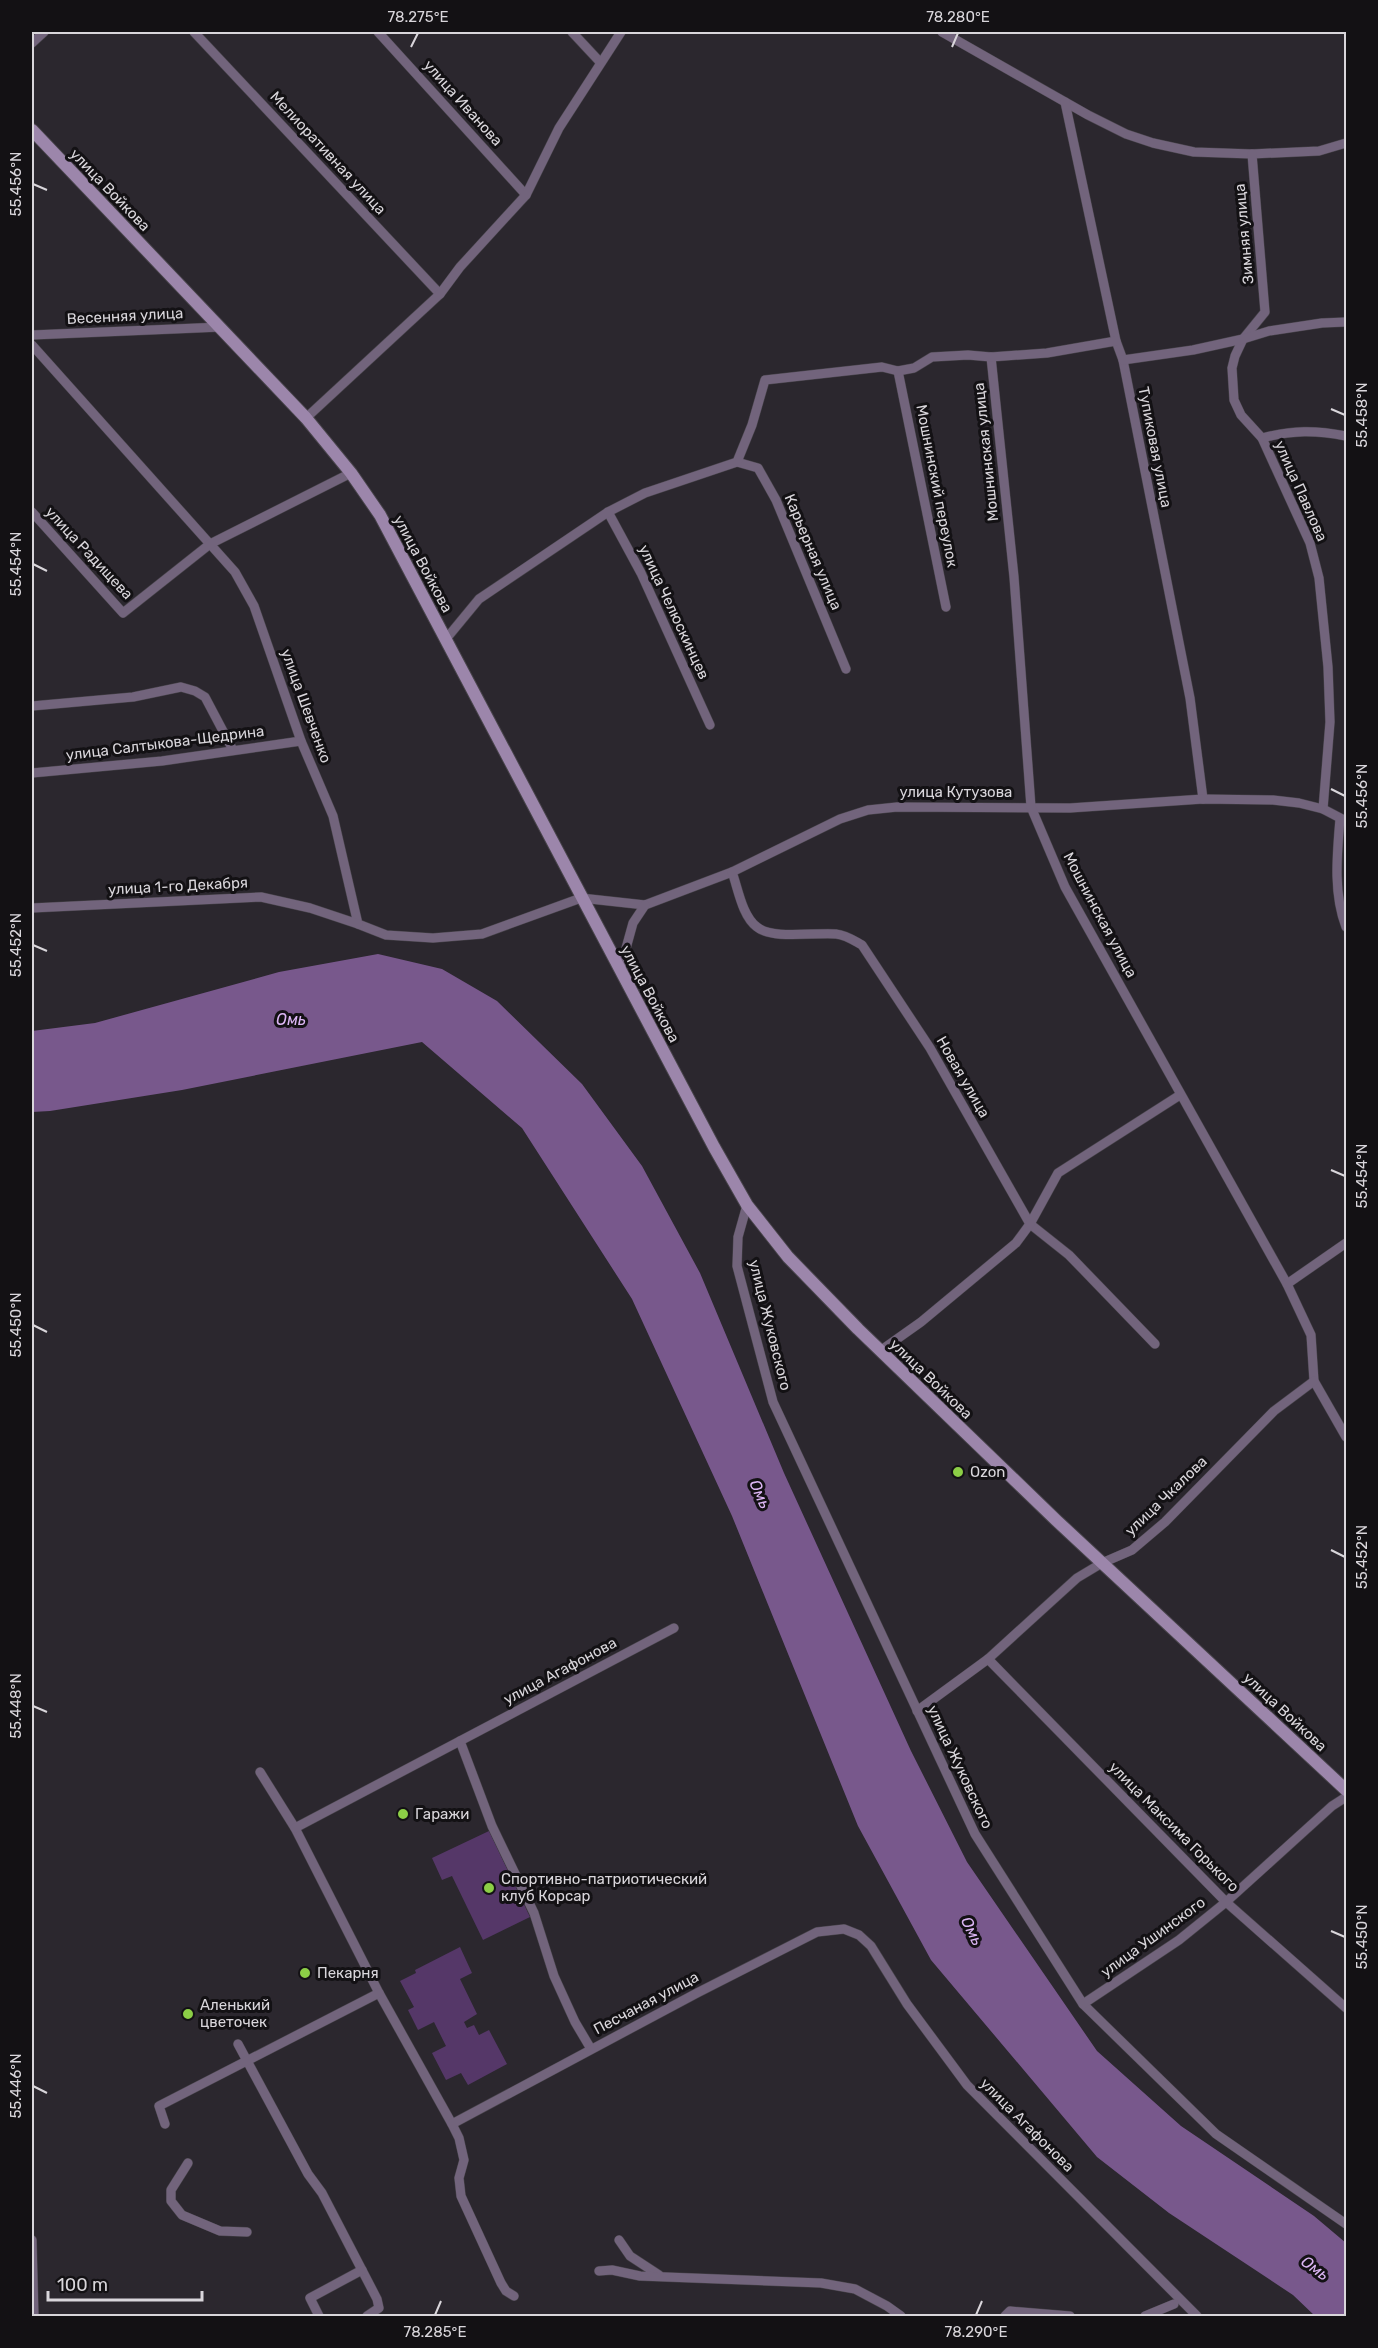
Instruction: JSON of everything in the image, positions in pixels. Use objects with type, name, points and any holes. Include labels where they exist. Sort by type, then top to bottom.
[{"type":"main road","name":"улица Войкова","points":[[32,130],[306,418],[351,473],[380,515],[581,898],[747,1205],[788,1257],[880,1351],[1102,1563],[1347,1790]]},
{"type":"street","points":[[32,43],[44,32]]},
{"type":"street","name":"Мелиоративная улица","points":[[194,32],[440,294]]},
{"type":"street","name":"улица Иванова","points":[[378,32],[526,195]]},
{"type":"street","points":[[572,32],[600,62]]},
{"type":"street","points":[[306,418],[440,294],[460,267],[526,195],[559,128],[621,32]]},
{"type":"street","points":[[942,32],[1065,102],[1126,134],[1153,143],[1194,152],[1252,154],[1319,151],[1347,143]]},
{"type":"street","name":"Тупиковая улица","points":[[1065,102],[1116,341],[1123,360],[1188,687],[1203,800]]},
{"type":"street","name":"Зимняя улица","points":[[1252,154],[1265,312]]},
{"type":"street","name":"улица Павлова","points":[[1265,312],[1243,339],[1235,356],[1232,368],[1234,400],[1240,415],[1262,438],[1310,543],[1319,578],[1328,667],[1330,722],[1323,809]]},
{"type":"street","points":[[1123,360],[1193,350],[1269,331],[1322,323],[1347,322]]},
{"type":"street","name":"Весенняя улица","points":[[32,335],[221,327]]},
{"type":"street","points":[[446,639],[479,599],[608,512],[645,493],[737,462],[752,425],[765,380],[882,367],[898,371],[914,368],[932,357],[991,357],[1047,353],[1116,341]]},
{"type":"street","name":"улица Шевченко","points":[[32,345],[235,572],[254,606],[301,741],[333,816],[347,868],[358,924]]},
{"type":"street","name":"Мошнинская улица","points":[[991,357],[1014,577],[1031,807],[1065,887],[1287,1284],[1311,1335],[1314,1381],[1347,1437]]},
{"type":"street","name":"Мошнинский переулок","points":[[898,371],[946,607]]},
{"type":"street","points":[[1262,438],[1306,430],[1347,436]]},
{"type":"street","name":"Карьерная улица","points":[[737,462],[758,468],[776,500],[846,669]]},
{"type":"street","points":[[210,544],[351,473]]},
{"type":"street","name":"улица Радищева","points":[[32,512],[123,613],[210,544]]},
{"type":"street","name":"улица Челюскинцев","points":[[608,512],[641,573],[710,725]]},
{"type":"street","points":[[32,706],[133,697],[180,687],[195,691],[205,698],[233,750]]},
{"type":"street","name":"улица Салтыкова-Щедрина","points":[[32,773],[162,761],[301,741]]},
{"type":"street","name":"улица Кутузова","points":[[581,898],[645,905],[732,872],[840,819],[868,810],[897,807],[1070,808],[1203,800],[1273,800],[1323,809],[1343,820]]},
{"type":"street","points":[[1343,820],[1336,870],[1342,916],[1347,927]]},
{"type":"street","name":"Новая улица","points":[[732,872],[746,911],[757,928],[772,933],[836,934],[847,936],[862,945],[930,1048],[1030,1224],[1069,1255],[1155,1344]]},
{"type":"street","name":"улица 1-го Декабря","points":[[32,908],[261,897],[309,908],[358,924]]},
{"type":"street","points":[[358,924],[386,935],[433,938],[482,934],[581,898]]},
{"type":"street","points":[[620,970],[633,922],[645,905]]},
{"type":"street","points":[[880,1351],[921,1322],[1016,1243],[1030,1224],[1058,1173],[1180,1095]]},
{"type":"street","name":"улица Жуковского","points":[[747,1205],[738,1237],[737,1266],[773,1402],[975,1834],[1083,2004],[1216,2134],[1347,2224]]},
{"type":"street","points":[[1287,1284],[1347,1243]]},
{"type":"street","name":"улица Чкалова","points":[[917,1711],[988,1659],[1077,1578],[1102,1563],[1132,1550],[1165,1522],[1275,1411],[1314,1381]]},
{"type":"street","name":"улица Агафонова","points":[[295,1828],[674,1628]]},
{"type":"street","name":"улица Максима Горького","points":[[988,1659],[1226,1902],[1347,2008]]},
{"type":"street","points":[[460,1741],[492,1826],[534,1913],[554,1976],[575,2022],[591,2049]]},
{"type":"street","points":[[260,1772],[295,1828],[379,1993],[459,2138],[464,2160],[459,2178],[461,2196],[501,2283],[506,2291],[514,2296]]},
{"type":"street","name":"улица Ушинского","points":[[1083,2004],[1179,1940],[1226,1902],[1332,1806],[1347,1797]]},
{"type":"street","name":"Песчаная улица","points":[[452,2124],[817,1932],[844,1929],[859,1935]]},
{"type":"street","name":"улица Агафонова","points":[[859,1935],[871,1946],[907,2004],[967,2085],[1176,2302],[1197,2316]]},
{"type":"street","points":[[165,2124],[159,2106],[379,1993]]},
{"type":"street","points":[[238,2043],[308,2174],[322,2193],[362,2270],[379,2307],[367,2316]]},
{"type":"street","points":[[188,2163],[171,2190],[171,2201],[182,2215],[220,2232],[247,2232]]},
{"type":"street","points":[[32,2240],[34,2316]]},
{"type":"street","points":[[619,2240],[630,2256],[659,2275]]},
{"type":"street","points":[[319,2316],[310,2298],[362,2270]]},
{"type":"street","points":[[599,2271],[612,2270],[640,2276],[821,2283],[855,2289],[901,2316]]},
{"type":"street","points":[[1145,2316],[1176,2302]]},
{"type":"street","points":[[1163,2316],[1176,2302]]},
{"type":"street","points":[[1005,2316],[1010,2311],[1070,2316]]},
{"type":"shaded area","points":[[489,1831],[530,1917],[483,1940],[452,1876],[442,1880],[432,1858]]},
{"type":"shaded area","points":[[460,1947],[472,1973],[460,1979],[477,2014],[464,2022],[467,2028],[474,2025],[479,2035],[489,2030],[507,2064],[468,2085],[461,2073],[446,2080],[432,2053],[446,2046],[434,2022],[418,2030],[408,2010],[414,2007],[400,1981],[416,1973],[415,1970]]},
{"type":"water","name":"Омь","points":[[378,954],[442,969],[497,1001],[582,1084],[642,1166],[700,1273],[784,1473],[911,1751],[967,1862],[1097,2051],[1181,2126],[1314,2216],[1346,2243],[1346,2316],[1315,2316],[1293,2295],[1169,2213],[1097,2157],[931,1960],[858,1826],[732,1516],[632,1299],[522,1128],[422,1042],[182,1090],[32,1112],[32,1031],[95,1023],[279,972]]},
{"type":"place","name":"Ozon","points":[[958,1472]]},
{"type":"place","name":"Гаражи","points":[[403,1814]]},
{"type":"place","name":"Спортивно-патриотический клуб Корсар","points":[[489,1888]]},
{"type":"place","name":"Пекарня","points":[[305,1973]]},
{"type":"place","name":"Аленький цветочек","points":[[188,2014]]}]
